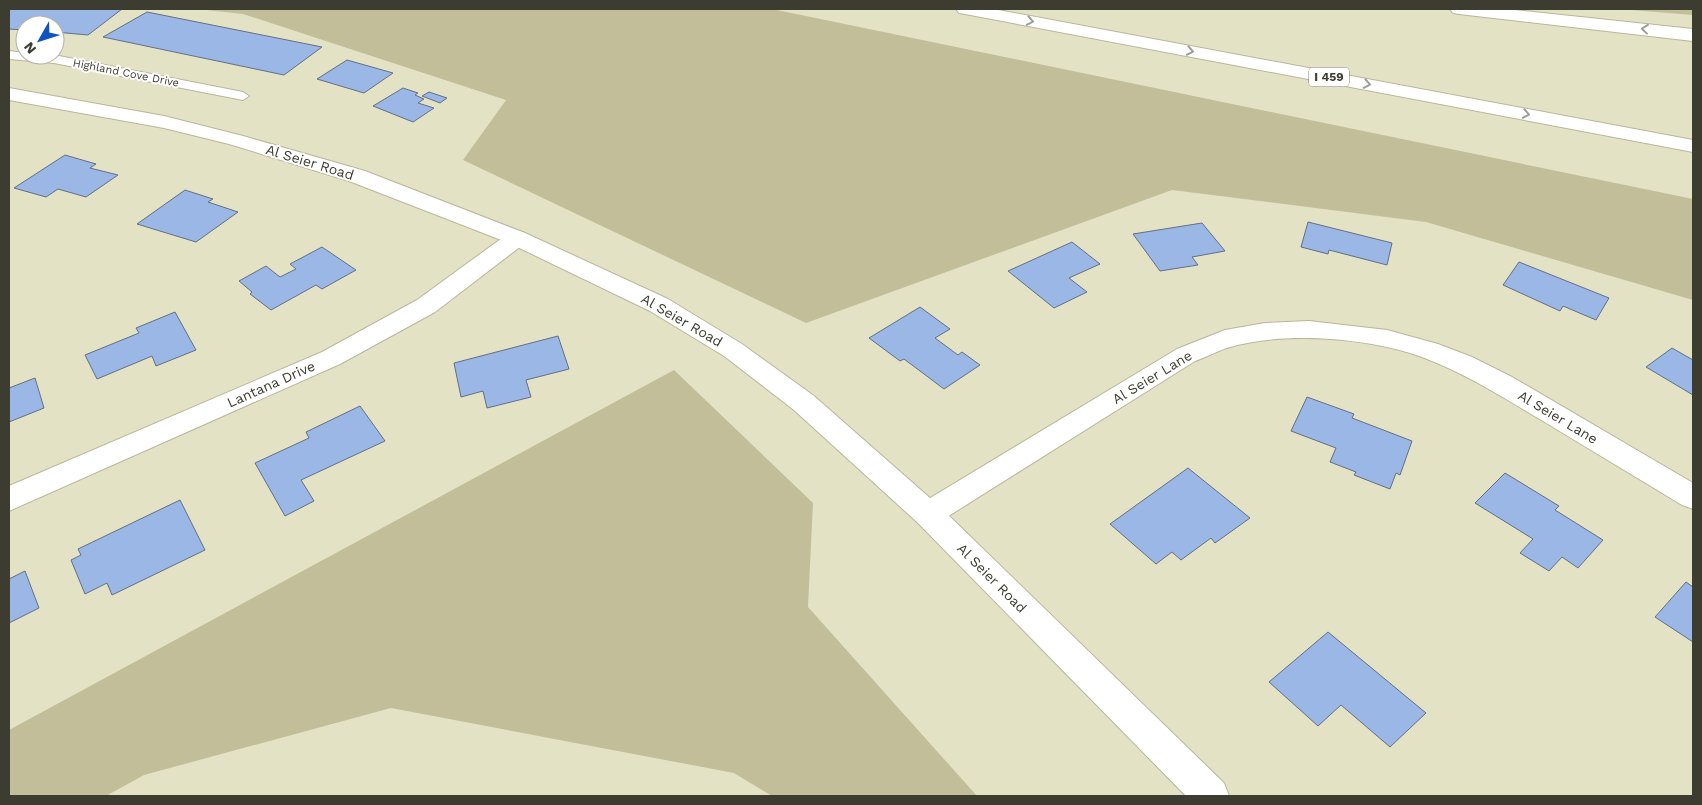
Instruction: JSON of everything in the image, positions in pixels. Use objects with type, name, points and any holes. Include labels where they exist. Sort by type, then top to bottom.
[{"type":"main road","name":"I 459","points":[[965,9],[1693,146]]},
{"type":"main road","points":[[1459,9],[1693,35]]},
{"type":"main road","name":"Al Seier Road","points":[[9,94],[98,108],[236,140],[357,176],[517,238],[659,305],[732,350],[804,403],[928,514],[1212,796]]},
{"type":"main road","name":"Lantana Drive","points":[[9,499],[331,358],[426,306],[517,238]]},
{"type":"main road","name":"Al Seier Lane","points":[[928,514],[1186,355],[1225,339],[1265,332],[1309,330],[1387,339],[1429,350],[1463,364],[1502,384],[1693,497]]},
{"type":"lane","name":"Highland Cove Drive","points":[[9,55],[54,59],[243,96]]},
{"type":"shaded area","points":[[197,9],[772,9],[1693,199],[1693,300],[1426,222],[1172,190],[806,323],[463,160],[506,100],[243,14]]},
{"type":"shaded area","points":[[1623,9],[1693,9],[1693,15],[1631,10]]},
{"type":"shaded area","points":[[674,370],[813,503],[808,607],[977,796],[772,796],[734,773],[391,708],[144,775],[106,796],[9,796],[9,730]]},
{"type":"building","points":[[9,9],[122,9],[88,35],[65,33],[65,15],[15,15],[15,29],[9,29]]},
{"type":"building","points":[[147,12],[322,47],[284,75],[103,37]]},
{"type":"building","points":[[347,60],[393,73],[364,93],[317,79]]},
{"type":"building","points":[[403,88],[418,93],[415,95],[424,99],[418,103],[434,108],[413,122],[373,106]]},
{"type":"building","points":[[429,92],[447,98],[440,103],[422,96]]},
{"type":"building","points":[[65,155],[96,164],[90,168],[118,175],[86,197],[58,189],[46,197],[14,188]]},
{"type":"building","points":[[185,190],[213,199],[208,202],[238,212],[196,242],[137,224]]},
{"type":"building","points":[[1308,222],[1392,243],[1387,265],[1329,250],[1328,254],[1301,247]]},
{"type":"building","points":[[1202,223],[1225,251],[1192,257],[1198,265],[1160,271],[1133,234]]},
{"type":"building","points":[[1072,242],[1100,264],[1069,278],[1087,292],[1054,308],[1008,271]]},
{"type":"building","points":[[322,247],[356,270],[322,289],[316,285],[271,310],[250,294],[252,292],[239,281],[266,266],[280,277],[296,269],[290,264]]},
{"type":"building","points":[[1519,262],[1609,298],[1596,320],[1563,306],[1560,311],[1503,285]]},
{"type":"building","points":[[920,307],[950,329],[935,338],[958,355],[962,352],[980,365],[944,389],[904,359],[900,361],[869,338]]},
{"type":"building","points":[[175,312],[196,350],[156,366],[152,356],[97,379],[85,355],[139,333],[136,328]]},
{"type":"building","points":[[558,336],[569,369],[526,380],[531,397],[487,408],[483,391],[461,397],[454,363]]},
{"type":"building","points":[[1672,348],[1693,360],[1693,395],[1646,367]]},
{"type":"building","points":[[35,378],[44,408],[9,422],[9,388]]},
{"type":"building","points":[[1307,397],[1354,414],[1352,418],[1412,441],[1400,475],[1396,473],[1390,489],[1354,475],[1356,472],[1330,462],[1336,448],[1291,431]]},
{"type":"building","points":[[360,406],[385,441],[301,480],[314,501],[285,516],[255,463],[309,438],[306,432]]},
{"type":"building","points":[[1188,468],[1250,518],[1215,543],[1211,538],[1181,560],[1172,552],[1156,564],[1110,524]]},
{"type":"building","points":[[1505,473],[1559,506],[1555,510],[1603,540],[1578,568],[1562,557],[1549,571],[1520,553],[1533,539],[1475,503]]},
{"type":"building","points":[[180,500],[205,550],[112,595],[107,583],[85,594],[71,560],[81,555],[78,549]]},
{"type":"building","points":[[25,571],[39,608],[9,623],[9,579]]},
{"type":"building","points":[[1686,582],[1693,587],[1693,642],[1655,617]]},
{"type":"building","points":[[1328,632],[1426,713],[1390,747],[1341,705],[1318,726],[1269,682]]}]
